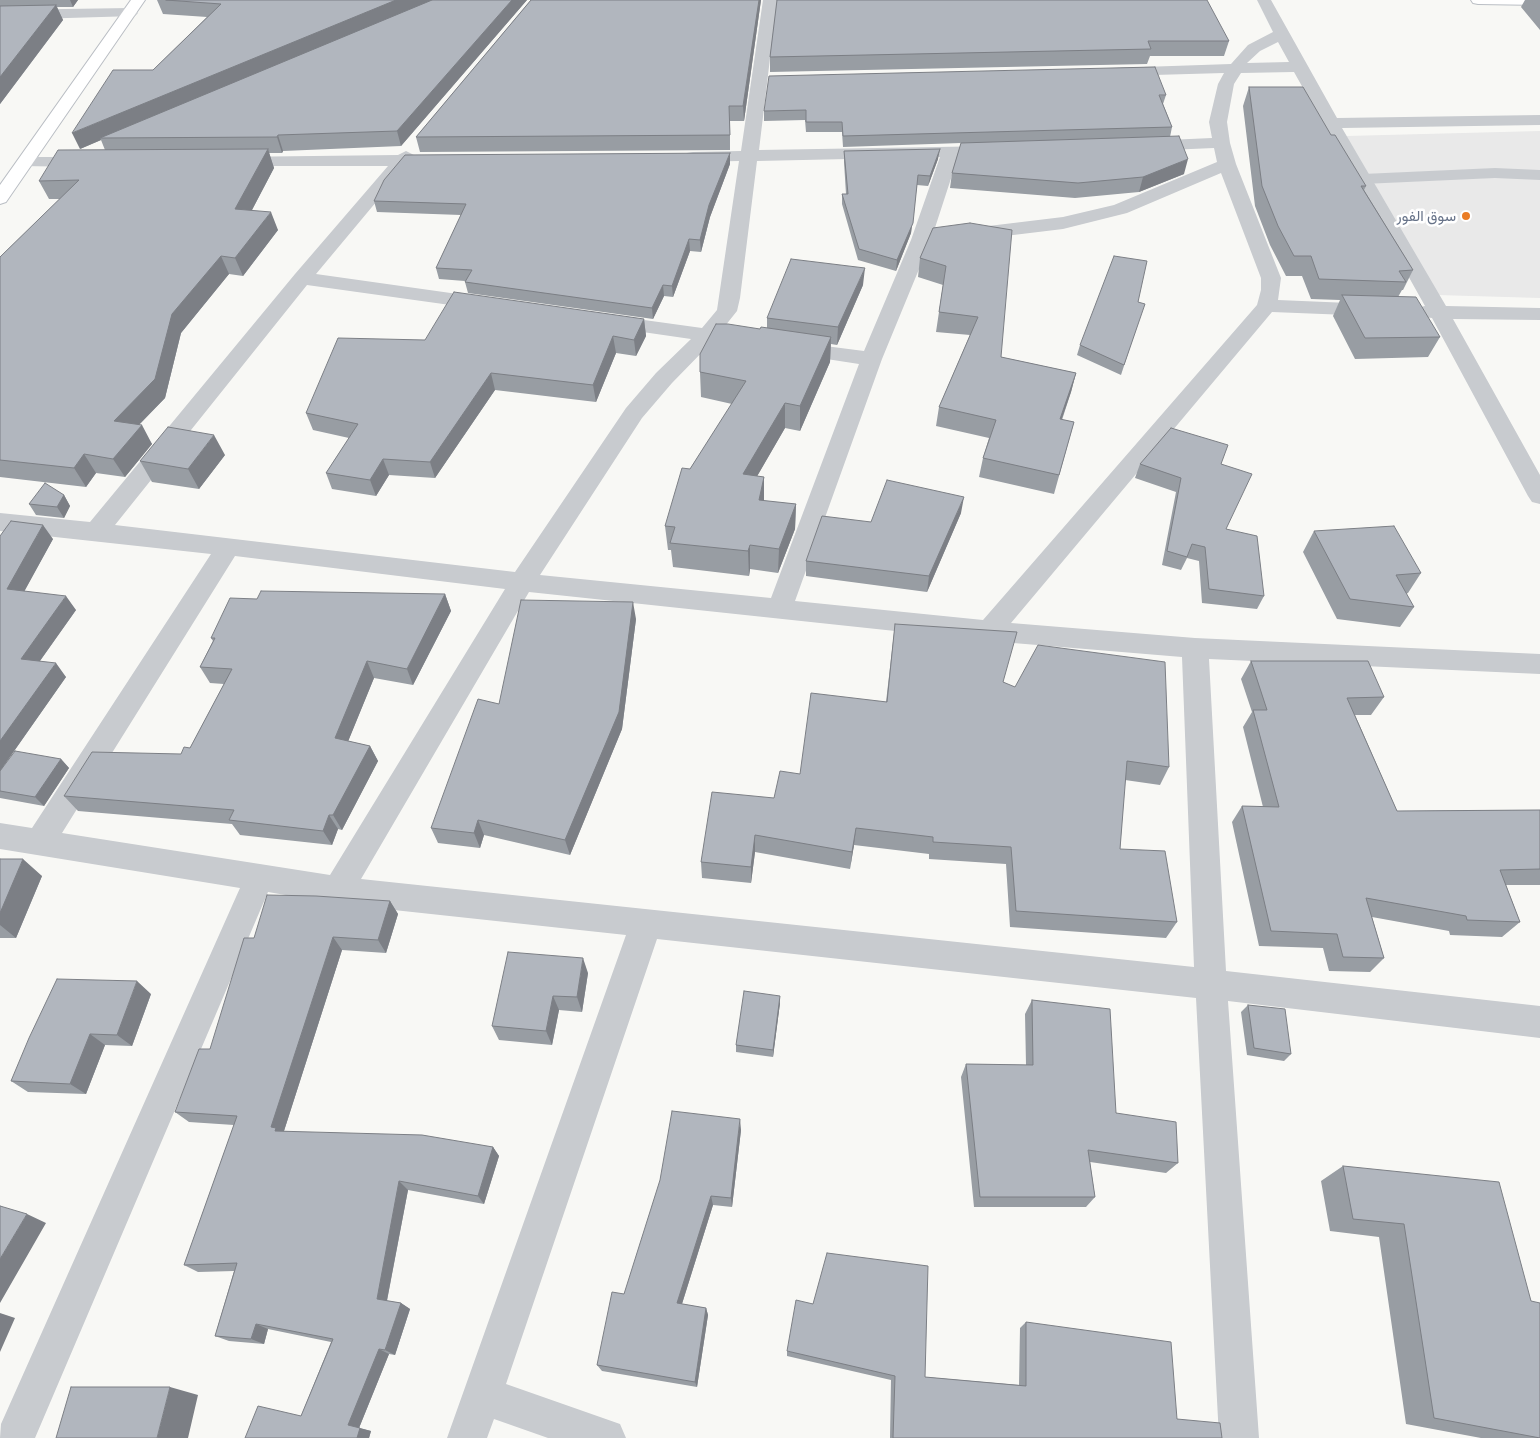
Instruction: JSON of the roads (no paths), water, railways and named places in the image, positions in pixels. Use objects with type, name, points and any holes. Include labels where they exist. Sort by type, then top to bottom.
[{"type":"street","points":[[338,890],[522,582],[634,413],[727,311],[748,157],[770,79],[770,0]]},
{"type":"street","points":[[1264,0],[1540,496]]},
{"type":"street","points":[[1478,0],[1540,1]]},
{"type":"street","points":[[0,15],[134,6]]},
{"type":"street","points":[[0,198],[134,6]]},
{"type":"street","points":[[989,631],[1267,306],[1272,278],[1227,164],[1218,122],[1226,84],[1235,68],[1254,48],[1282,34]]},
{"type":"street","points":[[1106,71],[1300,67]]},
{"type":"street","points":[[1332,123],[1540,120]]},
{"type":"street","points":[[1131,146],[1221,143]]},
{"type":"street","points":[[96,531],[302,278],[415,145]]},
{"type":"street","points":[[679,158],[1011,150]]},
{"type":"street","points":[[780,608],[871,359],[930,239],[951,152]]},
{"type":"street","points":[[26,162],[70,162],[103,156]]},
{"type":"street","points":[[216,161],[452,160]]},
{"type":"street","points":[[959,236],[1063,223],[1120,209],[1227,164]]},
{"type":"street","points":[[302,278],[510,307]]},
{"type":"street","points":[[1267,306],[1540,314]]},
{"type":"street","points":[[589,318],[736,339]]},
{"type":"street","points":[[774,345],[871,359]]},
{"type":"street","points":[[0,522],[96,531],[522,582],[989,631],[1195,648],[1540,664]]},
{"type":"street","points":[[39,843],[228,547]]},
{"type":"street","points":[[1195,648],[1211,984],[1238,1438]]},
{"type":"street","points":[[0,836],[338,890],[1211,984],[1540,1022]]},
{"type":"street","points":[[15,1438],[259,878]]},
{"type":"street","points":[[467,1438],[646,924]]},
{"type":"street","points":[[482,1395],[606,1438]]},
{"type":"lane","points":[[1364,179],[1495,173],[1540,175]]},
{"type":"place","name":"سوق الفور","points":[[1466,216]]}]
